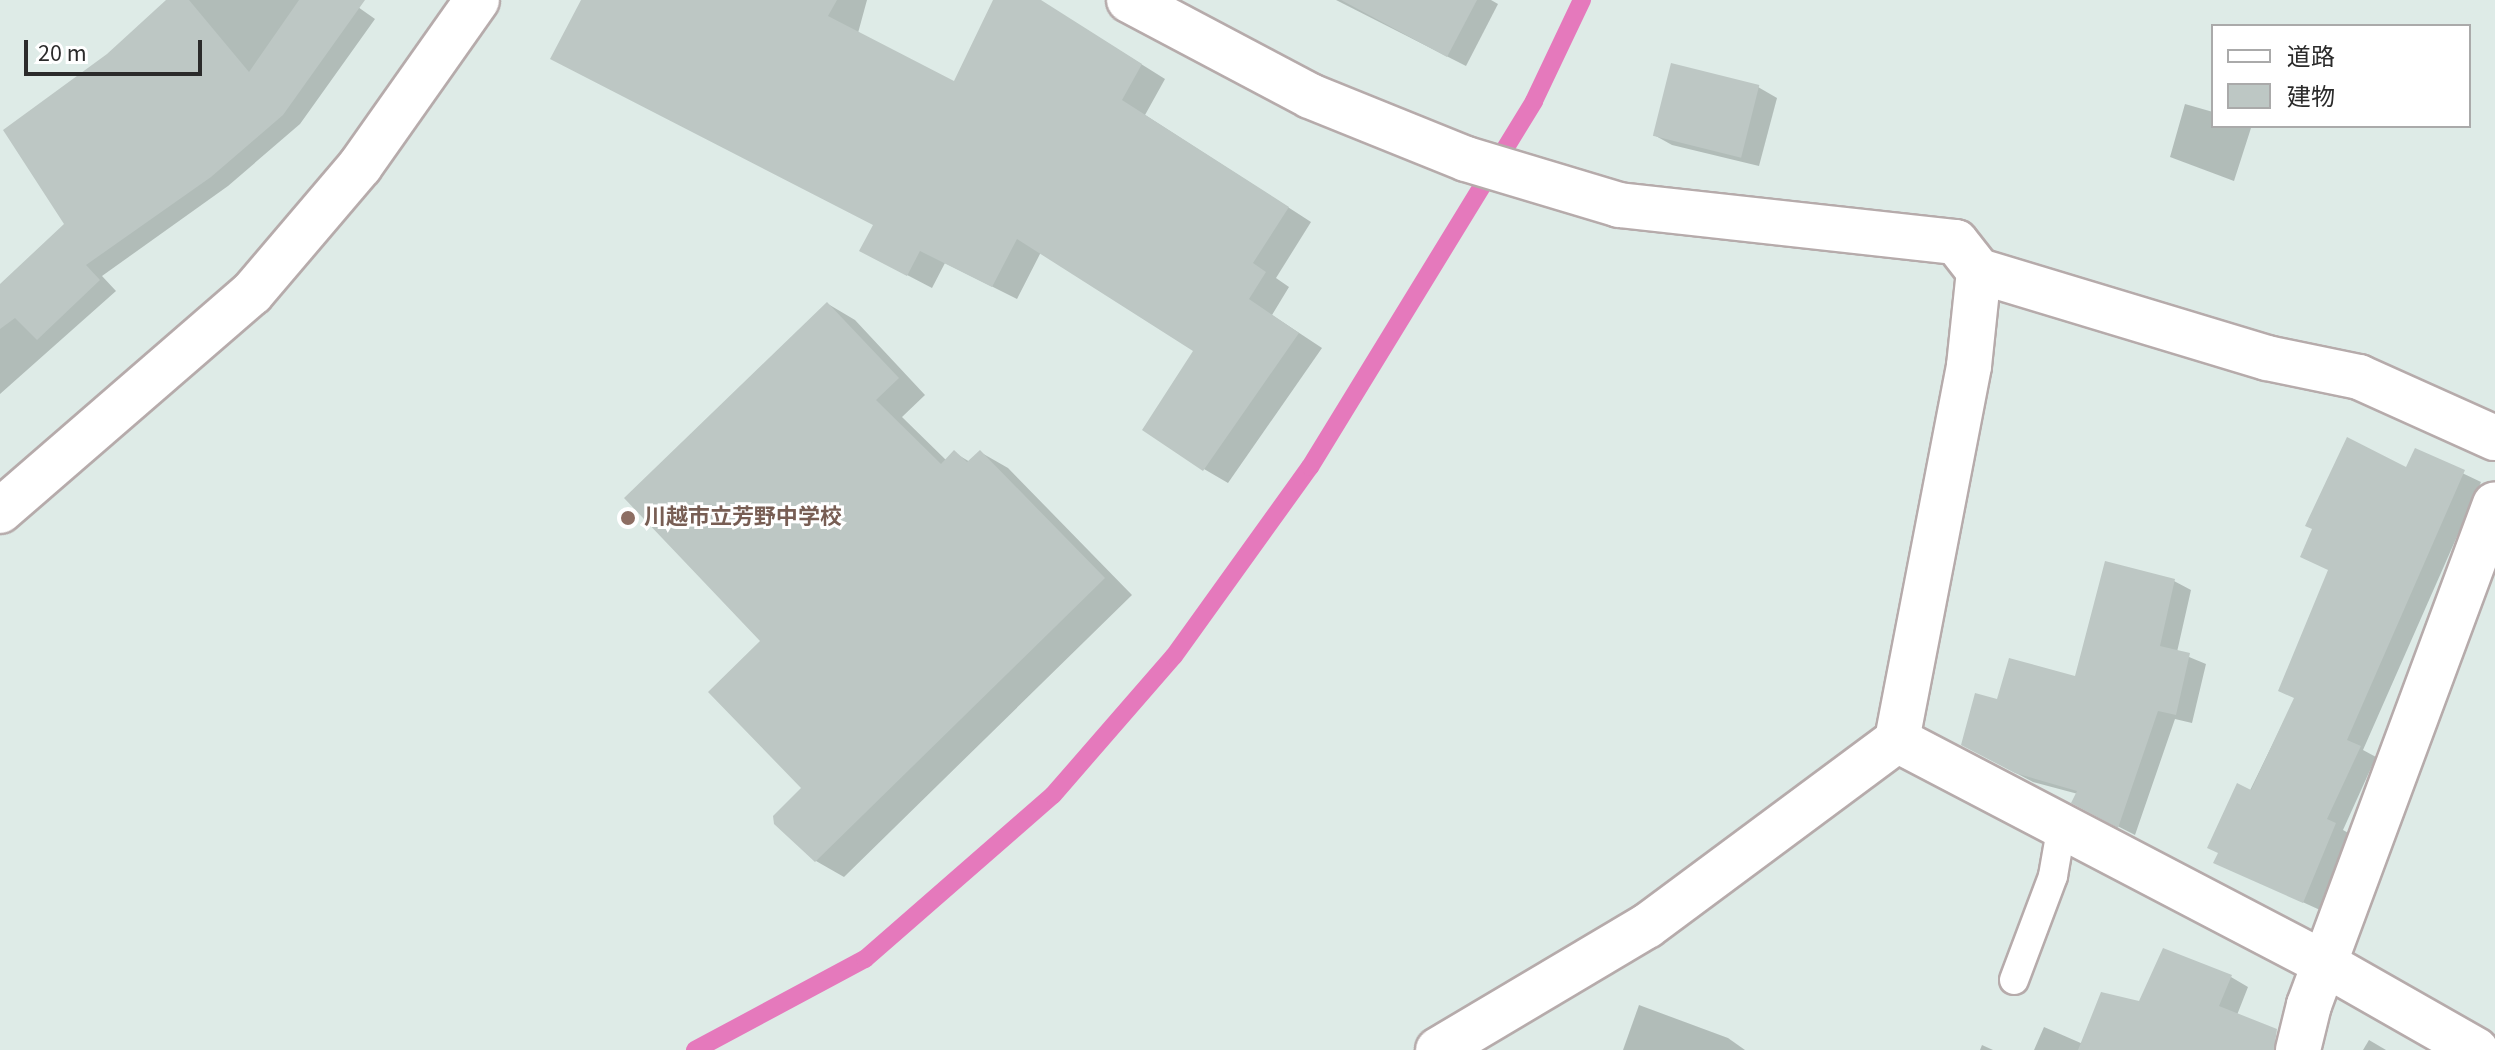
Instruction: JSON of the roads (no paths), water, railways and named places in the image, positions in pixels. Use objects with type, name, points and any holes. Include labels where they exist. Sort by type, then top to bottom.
[{"type":"street","points":[[0,511],[252,293],[360,166],[477,0]]},
{"type":"street","points":[[1129,0],[1310,96],[1466,159],[1619,205],[1956,242],[1979,271],[2267,358],[2359,377],[2495,438]]},
{"type":"street","points":[[1438,1050],[1647,926],[1897,740],[1969,366],[1979,271]]},
{"type":"street","points":[[2298,1050],[2325,964],[2495,504]]},
{"type":"street","points":[[1897,740],[2061,830],[2325,964],[2476,1050]]},
{"type":"lane","points":[[2014,980],[2053,876],[2061,830]]},
{"type":"waterway","points":[[695,1050],[865,959],[1053,795],[1174,656],[1310,467],[1534,101],[1582,0]]},
{"type":"place","name":"川越市立芳野中学校","points":[[628,518]]}]
